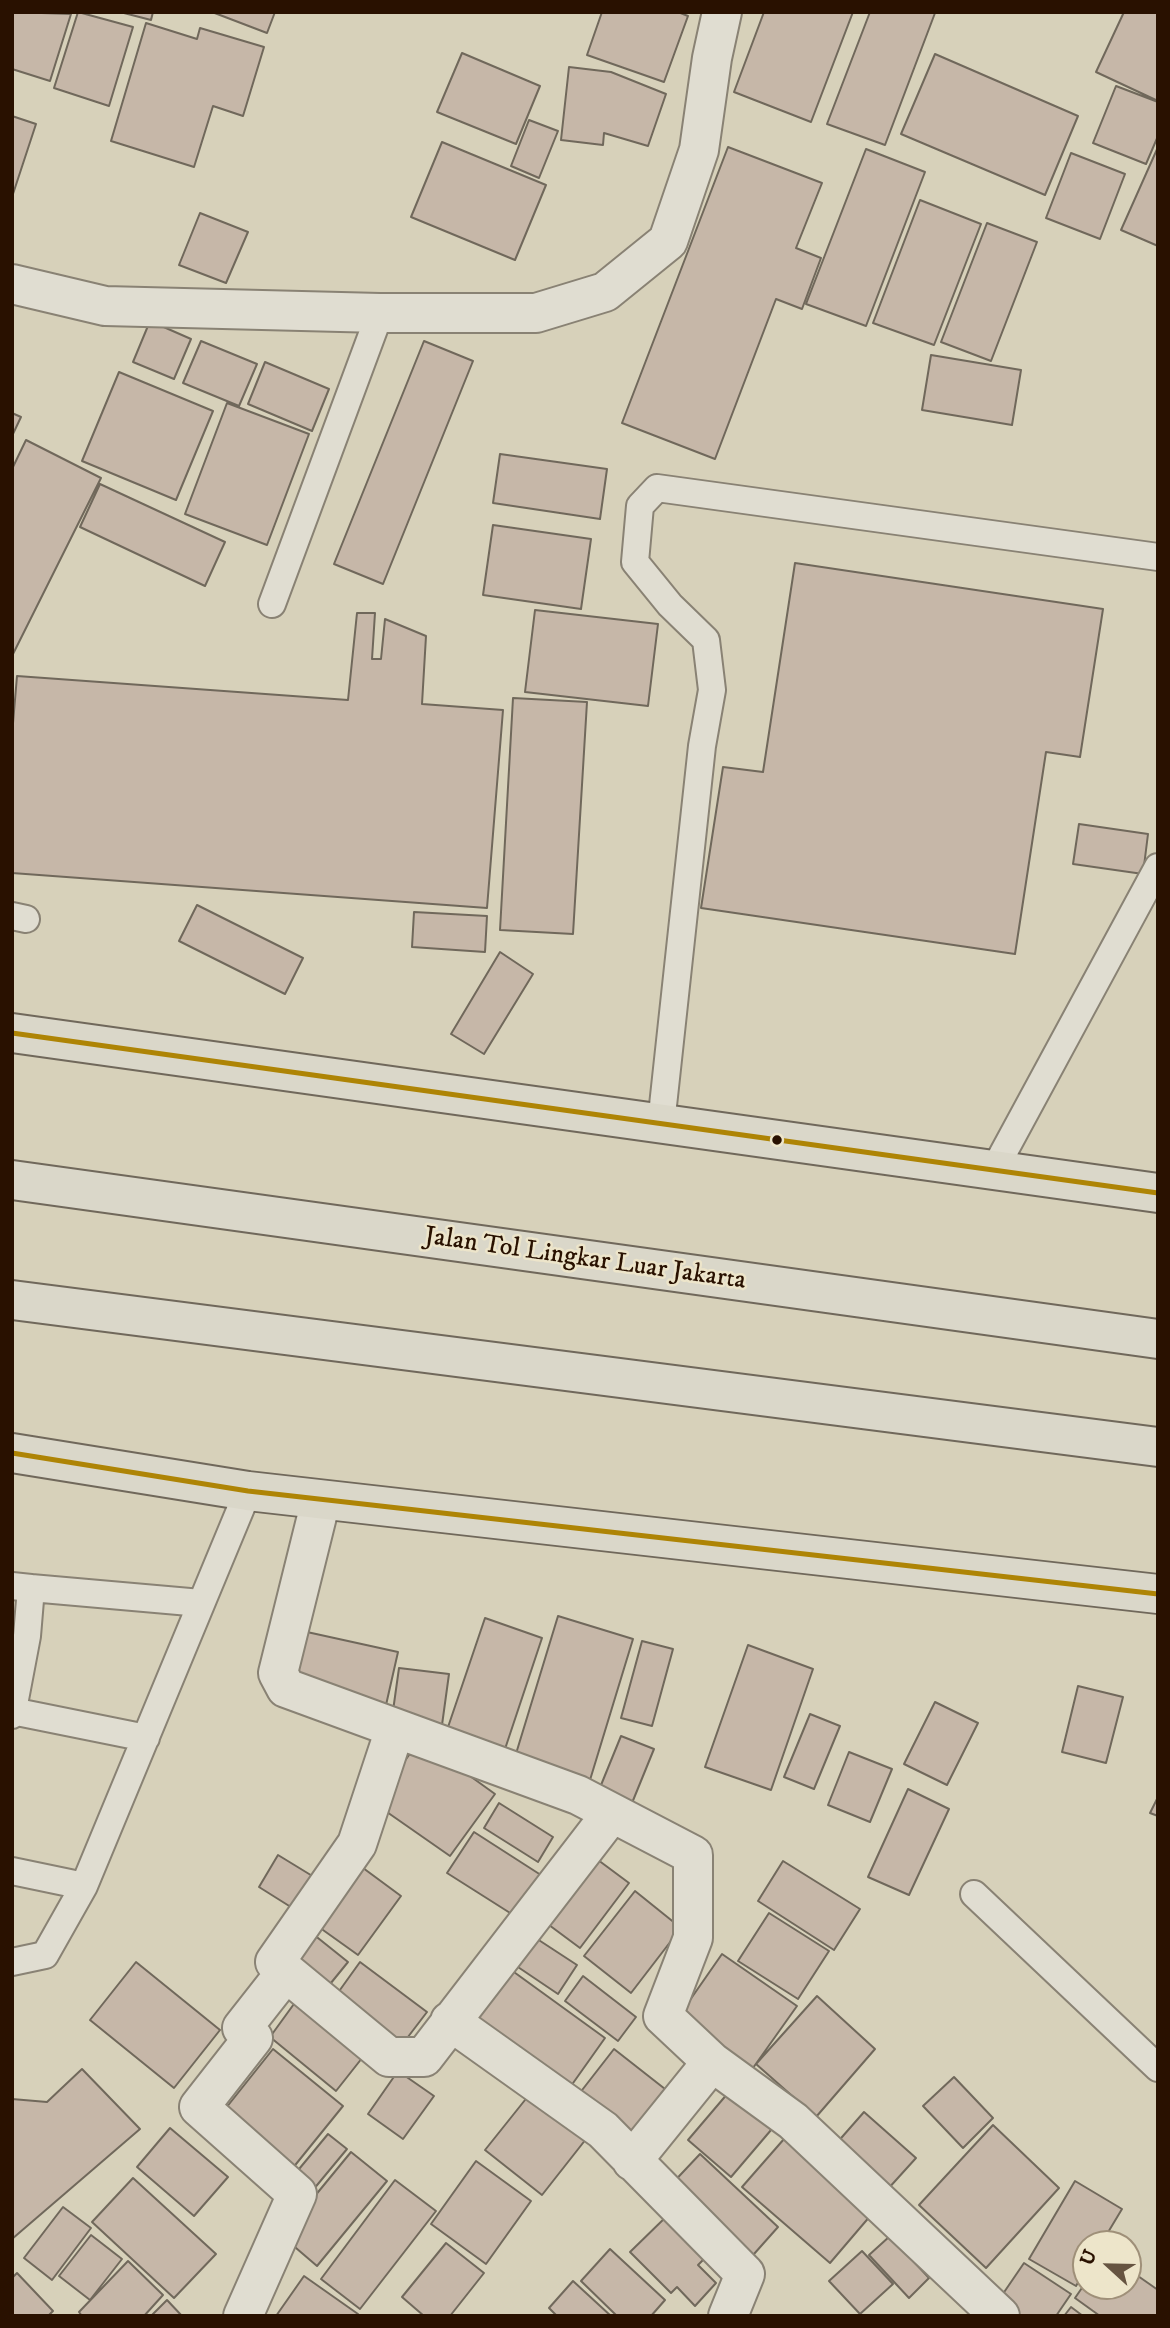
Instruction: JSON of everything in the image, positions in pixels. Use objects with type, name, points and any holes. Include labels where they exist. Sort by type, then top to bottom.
[{"type":"main road","points":[[12,1033],[1158,1193]]},
{"type":"main road","name":"Jalan Tol Lingkar Luar Jakarta","points":[[12,1180],[1158,1339]]},
{"type":"main road","points":[[12,1300],[1158,1447]]},
{"type":"main road","points":[[12,1453],[321,1500],[1158,1594]]},
{"type":"street","points":[[12,284],[105,306],[380,313],[536,313],[605,292],[668,241],[699,150],[712,58],[722,12]]},
{"type":"street","points":[[321,1500],[278,1673],[286,1688],[300,1696],[578,1795],[693,1856],[693,1938],[663,2016],[712,2062],[793,2121],[1000,2316]]},
{"type":"street","points":[[395,1730],[357,1844],[275,1962],[389,2057],[424,2057],[611,1814]]},
{"type":"street","points":[[243,2316],[297,2194],[199,2108],[253,2038],[242,2028],[286,1972]]},
{"type":"street","points":[[450,2021],[603,2130],[745,2274],[728,2316]]},
{"type":"street","points":[[632,2161],[712,2062]]},
{"type":"lane","points":[[272,604],[380,313]]},
{"type":"lane","points":[[661,1124],[702,746],[712,690],[706,640],[670,605],[635,562],[640,506],[657,488],[1158,557]]},
{"type":"lane","points":[[994,1170],[1158,867]]},
{"type":"lane","points":[[12,1962],[45,1955],[84,1886],[248,1491]]},
{"type":"lane","points":[[146,1738],[12,1713],[27,1636],[22,1587],[201,1603]]},
{"type":"lane","points":[[12,1871],[84,1886]]},
{"type":"lane","points":[[974,1894],[1158,2068]]},
{"type":"building","points":[[12,12],[71,14],[50,81],[12,69]]},
{"type":"building","points":[[78,12],[133,27],[109,106],[54,88]]},
{"type":"building","points":[[120,12],[153,12],[151,20]]},
{"type":"building","points":[[212,12],[275,12],[267,33]]},
{"type":"building","points":[[602,12],[678,12],[688,16],[664,82],[587,55]]},
{"type":"building","points":[[764,12],[853,12],[811,122],[734,92]]},
{"type":"building","points":[[870,12],[935,13],[885,145],[827,124]]},
{"type":"building","points":[[1124,12],[1158,12],[1158,101],[1096,72]]},
{"type":"building","points":[[146,23],[197,39],[200,28],[264,47],[243,116],[213,106],[194,167],[111,141]]},
{"type":"building","points":[[462,53],[540,86],[516,144],[437,112]]},
{"type":"building","points":[[935,54],[1078,116],[1045,195],[901,134]]},
{"type":"building","points":[[569,67],[611,72],[666,94],[648,146],[604,133],[603,145],[561,140]]},
{"type":"building","points":[[1116,86],[1158,102],[1158,136],[1146,164],[1093,143]]},
{"type":"building","points":[[12,116],[36,124],[12,197]]},
{"type":"building","points":[[529,120],[558,131],[539,178],[511,166]]},
{"type":"building","points":[[442,142],[546,185],[515,260],[411,217]]},
{"type":"building","points":[[728,147],[822,183],[796,248],[821,258],[802,309],[776,299],[715,459],[622,423]]},
{"type":"building","points":[[1158,147],[1158,246],[1121,230]]},
{"type":"building","points":[[866,149],[925,172],[866,326],[806,304]]},
{"type":"building","points":[[1071,153],[1125,174],[1100,239],[1046,218]]},
{"type":"building","points":[[920,200],[981,224],[934,345],[873,323]]},
{"type":"building","points":[[200,213],[248,232],[226,283],[179,265]]},
{"type":"building","points":[[987,223],[1037,242],[991,361],[941,342]]},
{"type":"building","points":[[150,321],[191,339],[174,379],[133,362]]},
{"type":"building","points":[[201,341],[257,364],[239,406],[183,383]]},
{"type":"building","points":[[424,341],[473,361],[383,584],[334,564]]},
{"type":"building","points":[[931,355],[1021,370],[1012,425],[922,410]]},
{"type":"building","points":[[265,362],[329,389],[312,431],[248,404]]},
{"type":"building","points":[[119,372],[213,411],[176,500],[82,461]]},
{"type":"building","points":[[227,403],[309,434],[267,545],[185,514]]},
{"type":"building","points":[[12,413],[21,417],[12,436]]},
{"type":"building","points":[[26,440],[101,478],[12,656],[12,469]]},
{"type":"building","points":[[500,454],[607,469],[600,519],[493,503]]},
{"type":"building","points":[[100,484],[225,542],[205,586],[80,527]]},
{"type":"building","points":[[493,525],[591,539],[581,609],[483,595]]},
{"type":"building","points":[[795,563],[1103,609],[1080,757],[1046,752],[1015,954],[701,908],[723,767],[763,772]]},
{"type":"building","points":[[535,610],[658,624],[648,706],[525,692]]},
{"type":"building","points":[[357,613],[375,613],[372,659],[381,659],[385,619],[426,636],[422,704],[503,710],[487,908],[12,873],[12,735],[17,676],[348,700]]},
{"type":"building","points":[[513,698],[587,702],[573,934],[500,930]]},
{"type":"building","points":[[1079,824],[1148,834],[1143,874],[1073,864]]},
{"type":"building","points":[[197,905],[303,958],[285,994],[179,941]]},
{"type":"building","points":[[414,912],[487,916],[485,952],[412,947]]},
{"type":"building","points":[[500,952],[533,974],[484,1054],[451,1034]]},
{"type":"building","points":[[558,1616],[633,1639],[590,1780],[515,1757]]},
{"type":"building","points":[[485,1618],[542,1638],[504,1752],[446,1733]]},
{"type":"building","points":[[307,1632],[398,1652],[386,1705],[295,1684]]},
{"type":"building","points":[[642,1641],[673,1649],[652,1726],[621,1718]]},
{"type":"building","points":[[748,1645],[813,1669],[771,1790],[705,1767]]},
{"type":"building","points":[[399,1668],[449,1674],[442,1725],[392,1718]]},
{"type":"building","points":[[1078,1686],[1123,1697],[1106,1763],[1062,1752]]},
{"type":"building","points":[[935,1702],[978,1723],[947,1785],[904,1764]]},
{"type":"building","points":[[810,1714],[840,1726],[814,1789],[784,1777]]},
{"type":"building","points":[[621,1736],[654,1749],[632,1803],[599,1790]]},
{"type":"building","points":[[420,1740],[495,1794],[450,1856],[374,1803]]},
{"type":"building","points":[[849,1752],[892,1769],[870,1822],[828,1805]]},
{"type":"building","points":[[908,1789],[949,1809],[909,1895],[868,1877]]},
{"type":"building","points":[[1158,1797],[1158,1816],[1150,1813]]},
{"type":"building","points":[[499,1803],[553,1837],[538,1862],[484,1828]]},
{"type":"building","points":[[474,1832],[544,1877],[518,1918],[447,1873]]},
{"type":"building","points":[[278,1855],[314,1877],[294,1909],[259,1887]]},
{"type":"building","points":[[594,1857],[629,1883],[580,1948],[545,1922]]},
{"type":"building","points":[[783,1861],[860,1909],[834,1950],[758,1901]]},
{"type":"building","points":[[359,1865],[401,1896],[358,1955],[316,1925]]},
{"type":"building","points":[[635,1891],[681,1928],[631,1993],[584,1956]]},
{"type":"building","points":[[769,1913],[829,1951],[798,1999],[738,1961]]},
{"type":"building","points":[[308,1930],[348,1962],[322,1994],[282,1961]]},
{"type":"building","points":[[528,1933],[577,1965],[558,1994],[509,1961]]},
{"type":"building","points":[[722,1954],[797,2006],[748,2075],[674,2023]]},
{"type":"building","points":[[136,1962],[220,2030],[174,2088],[90,2020]]},
{"type":"building","points":[[360,1962],[427,2012],[398,2050],[332,2001]]},
{"type":"building","points":[[507,1967],[605,2038],[566,2093],[468,2022]]},
{"type":"building","points":[[583,1976],[636,2017],[618,2041],[565,2001]]},
{"type":"building","points":[[817,1996],[875,2049],[816,2117],[756,2064]]},
{"type":"building","points":[[299,1997],[370,2048],[336,2091],[270,2037]]},
{"type":"building","points":[[273,2049],[343,2106],[292,2169],[222,2113]]},
{"type":"building","points":[[614,2049],[665,2089],[630,2134],[579,2094]]},
{"type":"building","points":[[82,2069],[140,2129],[12,2239],[12,2099],[47,2102]]},
{"type":"building","points":[[398,2071],[434,2096],[403,2139],[368,2114]]},
{"type":"building","points":[[954,2077],[993,2118],[963,2148],[923,2106]]},
{"type":"building","points":[[734,2086],[777,2123],[731,2177],[688,2140]]},
{"type":"building","points":[[533,2090],[590,2134],[542,2195],[485,2150]]},
{"type":"building","points":[[864,2112],[916,2158],[887,2190],[835,2145]]},
{"type":"building","points":[[993,2125],[1059,2188],[986,2268],[919,2205]]},
{"type":"building","points":[[170,2128],[228,2177],[194,2216],[137,2167]]},
{"type":"building","points":[[328,2134],[347,2149],[308,2196],[290,2180]]},
{"type":"building","points":[[784,2139],[871,2215],[830,2263],[742,2187]]},
{"type":"building","points":[[351,2152],[387,2181],[317,2266],[282,2236]]},
{"type":"building","points":[[700,2154],[778,2227],[746,2263],[667,2189]]},
{"type":"building","points":[[476,2161],[531,2201],[486,2264],[431,2224]]},
{"type":"building","points":[[133,2178],[216,2254],[174,2298],[92,2222]]},
{"type":"building","points":[[395,2180],[436,2211],[360,2309],[321,2279]]},
{"type":"building","points":[[1075,2181],[1122,2209],[1109,2230],[1072,2230],[1072,2284],[1029,2259]]},
{"type":"building","points":[[63,2207],[91,2228],[52,2280],[24,2258]]},
{"type":"building","points":[[670,2213],[711,2252],[698,2265],[716,2283],[695,2306],[677,2287],[671,2293],[630,2252]]},
{"type":"building","points":[[91,2235],[122,2259],[90,2300],[59,2276]]},
{"type":"building","points":[[890,2236],[929,2278],[909,2298],[869,2255]]},
{"type":"building","points":[[446,2243],[484,2273],[450,2316],[424,2316],[402,2297]]},
{"type":"building","points":[[610,2249],[665,2300],[651,2316],[617,2316],[581,2281]]},
{"type":"building","points":[[862,2251],[893,2284],[860,2314],[829,2281]]},
{"type":"building","points":[[128,2261],[163,2295],[144,2316],[82,2316],[79,2312]]},
{"type":"building","points":[[1024,2263],[1071,2294],[1056,2316],[1014,2316],[996,2304]]},
{"type":"building","points":[[17,2273],[53,2311],[48,2316],[12,2316],[12,2278]]},
{"type":"building","points":[[304,2276],[358,2314],[357,2316],[276,2316]]},
{"type":"building","points":[[1142,2279],[1158,2290],[1158,2316],[1100,2316],[1078,2300],[1142,2300]]},
{"type":"building","points":[[573,2281],[611,2316],[557,2316],[549,2308]]},
{"type":"building","points":[[167,2300],[182,2316],[151,2316]]},
{"type":"building","points":[[1071,2307],[1083,2316],[1064,2316]]},
{"type":"transit line","points":[[12,1033],[1158,1193]]},
{"type":"transit line","points":[[12,1453],[248,1491],[1158,1594]]}]
